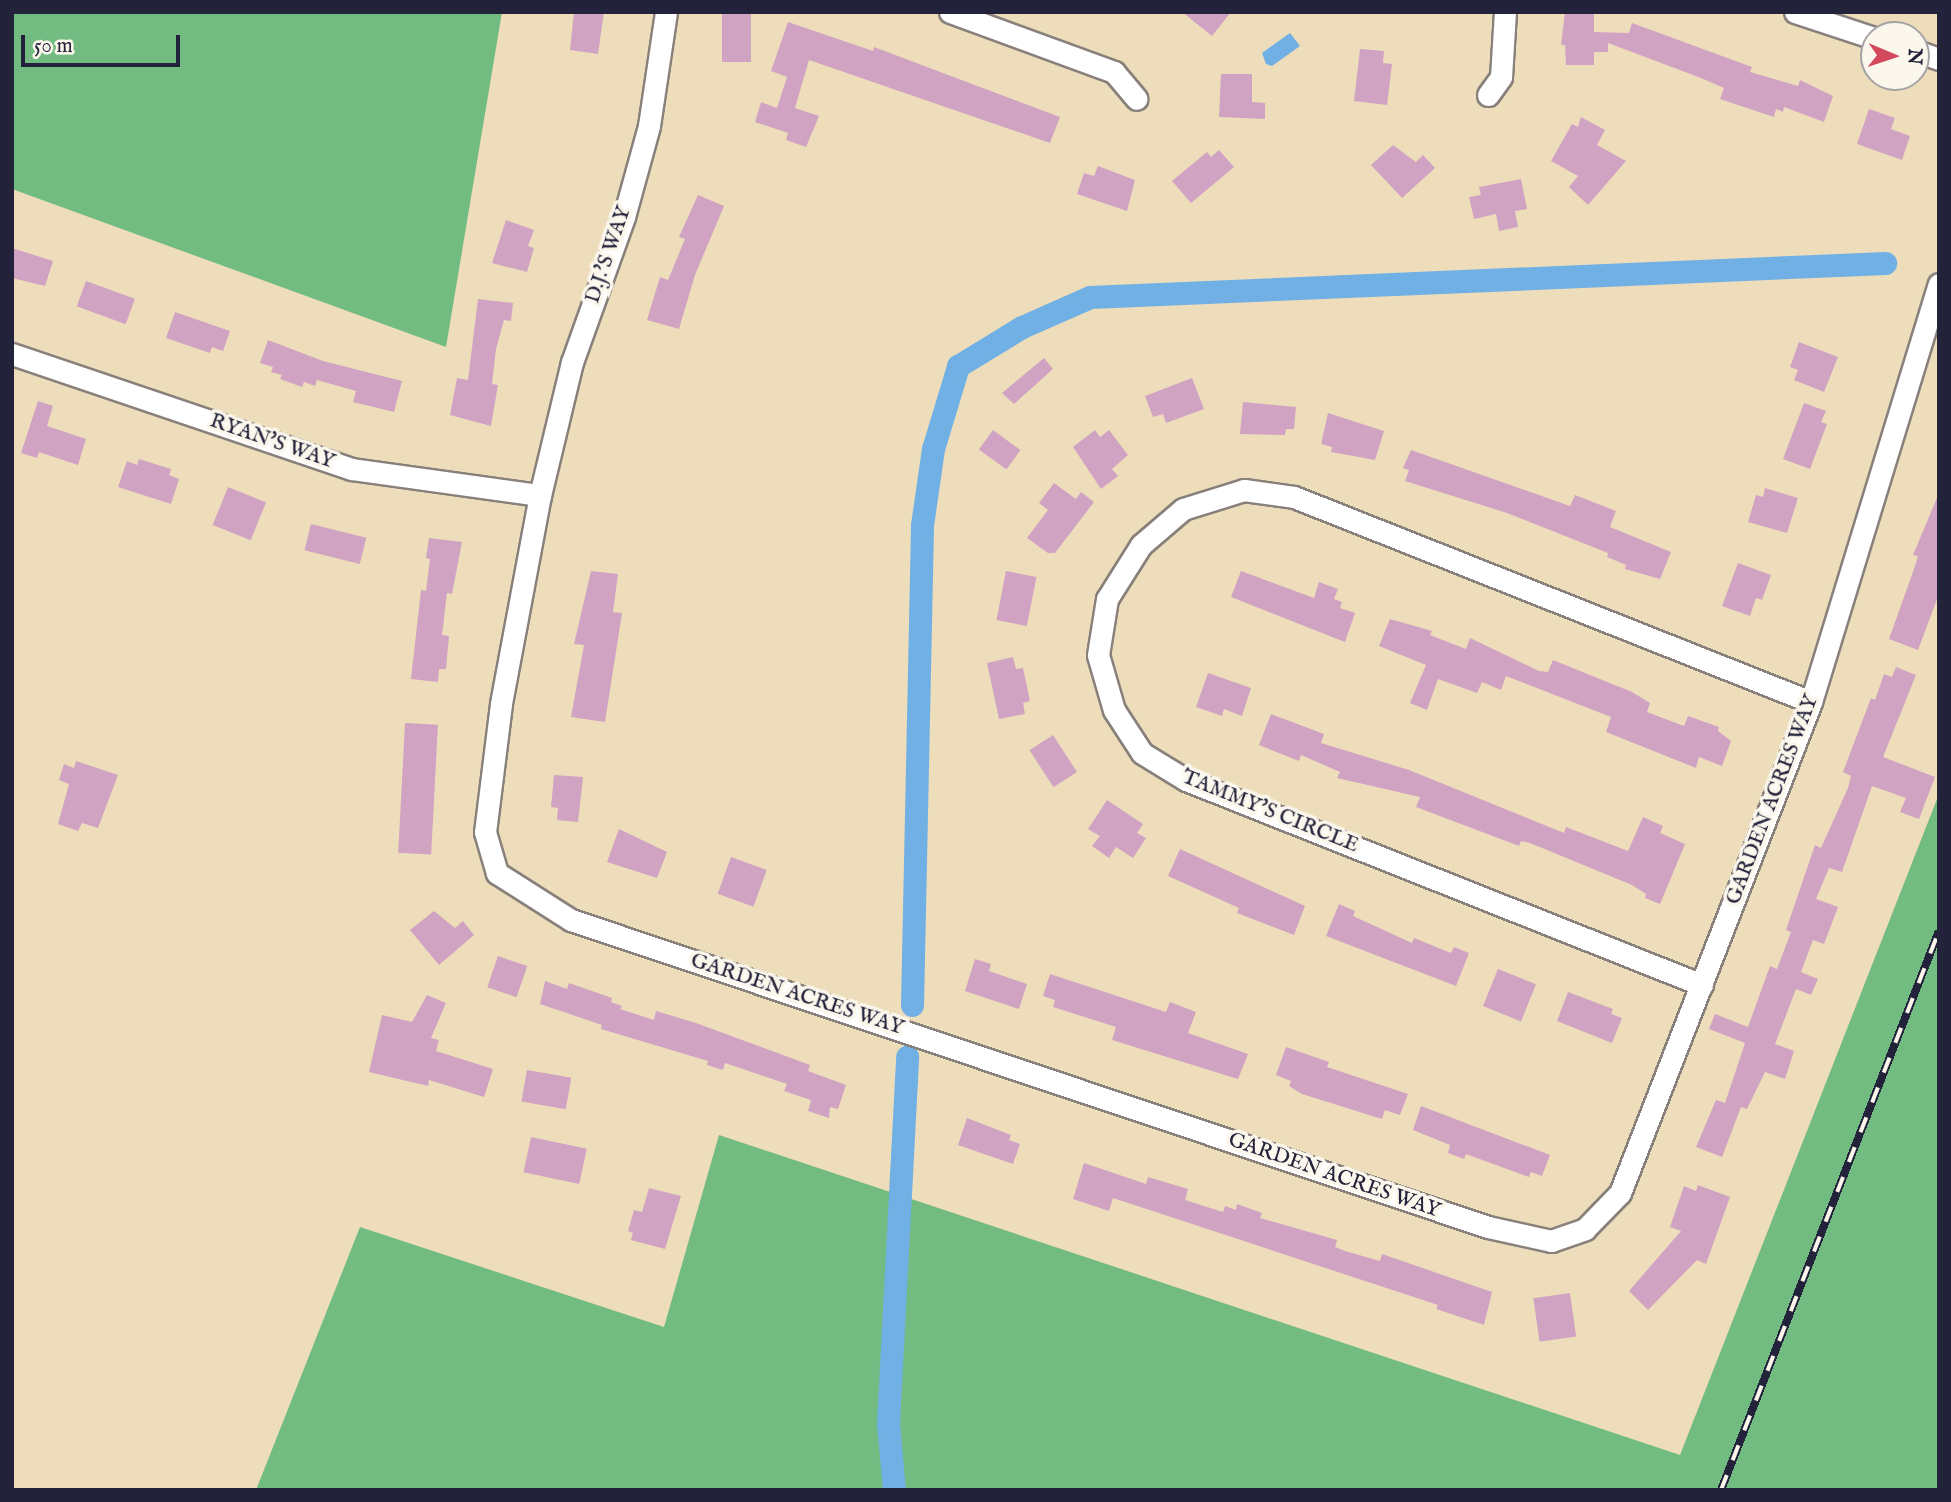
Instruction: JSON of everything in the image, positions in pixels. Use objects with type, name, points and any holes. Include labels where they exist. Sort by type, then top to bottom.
[{"type":"street","name":"D.J.'S WAY","points":[[540,495],[571,364],[624,217],[649,126],[666,12]]},
{"type":"street","points":[[950,12],[1114,72],[1137,99]]},
{"type":"street","points":[[1488,95],[1501,77],[1505,12]]},
{"type":"street","points":[[1795,12],[1860,33]]},
{"type":"street","name":"GARDEN ACRES WAY","points":[[540,495],[503,697],[485,832],[497,873],[520,892],[571,919],[1488,1227],[1551,1241],[1585,1229],[1620,1193],[1811,702],[1939,284]]},
{"type":"street","name":"RYAN'S WAY","points":[[12,354],[352,469],[540,495]]},
{"type":"street","name":"TAMMY'S CIRCLE","points":[[1702,985],[1186,780],[1142,753],[1114,710],[1098,655],[1107,599],[1141,545],[1183,509],[1244,490],[1294,497],[1811,702]]},
{"type":"green space","points":[[12,12],[502,12],[446,347],[12,189]]},
{"type":"green space","points":[[1939,794],[1939,1490],[256,1490],[360,1227],[664,1327],[719,1135],[1680,1455]]},
{"type":"water","points":[[1290,33],[1300,46],[1272,66],[1266,64],[1262,53]]},
{"type":"building","points":[[574,12],[604,12],[598,54],[570,50]]},
{"type":"building","points":[[722,12],[751,12],[751,62],[722,62]]},
{"type":"building","points":[[1182,12],[1231,12],[1212,36]]},
{"type":"building","points":[[1565,12],[1594,12],[1594,32],[1629,33],[1632,23],[1752,67],[1750,72],[1798,86],[1800,80],[1833,96],[1824,122],[1784,107],[1783,112],[1776,109],[1774,117],[1720,99],[1724,88],[1608,43],[1608,52],[1594,52],[1594,65],[1566,65],[1565,45],[1561,45]]},
{"type":"building","points":[[788,22],[873,51],[874,47],[1060,117],[1050,143],[809,60],[795,108],[819,116],[806,147],[786,140],[788,133],[755,122],[761,102],[777,108],[787,77],[771,71]]},
{"type":"building","points":[[1360,49],[1384,51],[1383,63],[1392,64],[1387,105],[1354,101]]},
{"type":"building","points":[[1221,74],[1252,74],[1252,102],[1265,103],[1265,119],[1219,117]]},
{"type":"building","points":[[1869,109],[1895,118],[1891,129],[1910,136],[1902,160],[1857,144]]},
{"type":"building","points":[[1581,117],[1605,130],[1597,145],[1626,161],[1588,205],[1569,187],[1578,176],[1551,161],[1572,124],[1578,127]]},
{"type":"building","points":[[1393,145],[1416,162],[1423,155],[1435,168],[1402,198],[1371,165]]},
{"type":"building","points":[[1219,150],[1234,167],[1191,203],[1172,181],[1207,152],[1211,157]]},
{"type":"building","points":[[1098,166],[1135,180],[1127,211],[1077,194],[1084,173],[1094,176]]},
{"type":"building","points":[[1521,179],[1527,209],[1515,211],[1518,227],[1499,231],[1496,214],[1474,219],[1469,197],[1481,195],[1479,187]]},
{"type":"building","points":[[698,195],[724,206],[695,275],[679,329],[647,320],[660,277],[668,280],[685,239],[679,237]]},
{"type":"building","points":[[506,220],[534,230],[528,246],[534,248],[527,272],[492,263]]},
{"type":"building","points":[[12,248],[53,261],[45,286],[12,278]]},
{"type":"building","points":[[86,281],[135,299],[126,324],[77,306]]},
{"type":"building","points":[[478,299],[513,303],[511,321],[504,320],[496,349],[492,384],[498,385],[491,426],[450,415],[457,378],[468,380]]},
{"type":"building","points":[[175,312],[230,331],[223,351],[212,347],[210,353],[166,338]]},
{"type":"building","points":[[268,340],[323,361],[402,381],[394,412],[353,402],[356,391],[317,380],[315,386],[304,382],[302,387],[280,379],[282,375],[271,372],[273,367],[260,363]]},
{"type":"building","points":[[1799,342],[1838,357],[1824,392],[1794,380],[1798,370],[1790,367]]},
{"type":"building","points":[[1044,358],[1053,369],[1014,404],[1002,393]]},
{"type":"building","points":[[1192,378],[1204,409],[1166,423],[1163,414],[1153,417],[1145,396]]},
{"type":"building","points":[[38,401],[53,406],[47,426],[86,439],[78,465],[39,452],[37,458],[21,453]]},
{"type":"building","points":[[1243,402],[1296,407],[1294,429],[1286,429],[1285,435],[1240,434]]},
{"type":"building","points":[[1804,403],[1826,411],[1821,422],[1827,424],[1810,469],[1783,459]]},
{"type":"building","points":[[1328,413],[1384,431],[1375,460],[1331,452],[1332,447],[1321,444]]},
{"type":"building","points":[[993,430],[1021,450],[1006,469],[979,449]]},
{"type":"building","points":[[1095,430],[1100,437],[1109,430],[1128,455],[1112,469],[1118,476],[1101,489],[1073,447]]},
{"type":"building","points":[[1411,450],[1570,506],[1575,495],[1616,511],[1610,527],[1671,552],[1660,579],[1625,569],[1626,565],[1607,557],[1608,553],[1507,513],[1405,481],[1409,470],[1403,468]]},
{"type":"building","points":[[139,459],[171,469],[169,475],[179,479],[171,504],[118,487],[127,461],[137,465]]},
{"type":"building","points":[[1054,483],[1076,499],[1081,492],[1094,502],[1055,553],[1048,553],[1027,538],[1048,510],[1039,503]]},
{"type":"building","points":[[228,487],[266,502],[251,540],[213,525]]},
{"type":"building","points":[[1765,488],[1798,498],[1787,533],[1748,522],[1756,495],[1763,497]]},
{"type":"building","points":[[1939,493],[1939,594],[1918,650],[1889,639],[1918,556],[1913,555]]},
{"type":"building","points":[[311,524],[366,538],[360,564],[304,550]]},
{"type":"building","points":[[429,538],[462,542],[452,594],[447,593],[442,635],[449,636],[446,669],[439,669],[438,682],[411,679],[421,590],[426,591],[430,559],[426,558]]},
{"type":"building","points":[[1738,563],[1771,575],[1762,600],[1756,598],[1750,616],[1722,606]]},
{"type":"building","points":[[591,571],[618,574],[613,612],[622,613],[605,722],[571,717],[584,645],[574,644]]},
{"type":"building","points":[[1006,571],[1036,577],[1027,626],[996,620]]},
{"type":"building","points":[[1241,571],[1314,598],[1319,582],[1338,589],[1334,599],[1342,602],[1340,608],[1355,613],[1345,642],[1231,597]]},
{"type":"building","points":[[1390,619],[1432,631],[1430,635],[1466,649],[1470,638],[1539,671],[1548,672],[1553,660],[1632,692],[1650,703],[1647,712],[1684,726],[1688,716],[1719,727],[1718,731],[1731,741],[1722,766],[1699,757],[1696,768],[1606,732],[1611,717],[1506,676],[1501,690],[1482,682],[1477,693],[1438,679],[1427,710],[1410,703],[1426,665],[1379,646]]},
{"type":"building","points":[[1013,657],[1016,669],[1023,668],[1030,701],[1023,703],[1025,714],[999,719],[987,663]]},
{"type":"building","points":[[1896,667],[1916,675],[1883,757],[1935,777],[1919,819],[1900,812],[1906,798],[1872,786],[1842,872],[1829,868],[1816,899],[1838,907],[1824,944],[1813,940],[1801,972],[1818,979],[1811,995],[1796,989],[1775,1044],[1794,1051],[1785,1079],[1765,1072],[1747,1109],[1741,1107],[1722,1157],[1696,1147],[1716,1100],[1725,1103],[1745,1043],[1709,1029],[1715,1014],[1748,1027],[1770,966],[1777,969],[1791,932],[1786,930],[1815,845],[1821,848],[1848,788],[1851,776],[1843,772],[1871,698],[1875,700],[1884,674],[1892,677]]},
{"type":"building","points":[[1208,673],[1251,688],[1242,716],[1224,709],[1222,716],[1196,707]]},
{"type":"building","points":[[1271,714],[1324,734],[1321,743],[1409,770],[1564,833],[1566,827],[1628,851],[1643,817],[1663,826],[1660,833],[1685,844],[1660,904],[1645,898],[1646,894],[1632,885],[1530,843],[1521,841],[1519,846],[1416,807],[1420,797],[1337,778],[1340,772],[1301,755],[1299,761],[1259,745]]},
{"type":"building","points":[[405,723],[438,725],[431,855],[398,853]]},
{"type":"building","points":[[1053,735],[1077,772],[1053,787],[1030,750]]},
{"type":"building","points":[[76,761],[118,775],[98,828],[82,823],[78,831],[58,824],[69,784],[59,780],[64,764],[74,768]]},
{"type":"building","points":[[554,775],[583,777],[578,822],[557,820],[558,808],[551,807]]},
{"type":"building","points":[[1107,800],[1143,824],[1137,833],[1146,838],[1133,858],[1116,847],[1109,858],[1092,846],[1100,836],[1088,829]]},
{"type":"building","points":[[619,829],[667,852],[657,878],[607,862]]},
{"type":"building","points":[[1180,849],[1305,906],[1294,935],[1237,913],[1239,908],[1168,876]]},
{"type":"building","points":[[731,857],[767,870],[753,907],[718,894]]},
{"type":"building","points":[[1339,904],[1355,911],[1353,916],[1412,943],[1414,938],[1451,953],[1454,947],[1469,953],[1456,986],[1326,936]]},
{"type":"building","points":[[434,911],[455,928],[463,921],[474,935],[439,965],[410,930]]},
{"type":"building","points":[[498,956],[527,966],[517,997],[487,987]]},
{"type":"building","points":[[975,959],[991,964],[989,971],[1027,984],[1019,1009],[965,991]]},
{"type":"building","points":[[1498,969],[1536,984],[1521,1021],[1483,1006]]},
{"type":"building","points":[[1050,974],[1166,1012],[1170,1002],[1196,1012],[1188,1033],[1248,1054],[1238,1079],[1112,1040],[1116,1027],[1053,1007],[1055,1000],[1043,996]]},
{"type":"building","points":[[545,981],[567,989],[569,983],[612,998],[611,1002],[622,1006],[620,1009],[654,1020],[656,1011],[696,1023],[810,1065],[808,1071],[846,1085],[838,1109],[830,1107],[829,1118],[808,1111],[811,1100],[784,1091],[787,1084],[725,1063],[723,1070],[707,1065],[708,1061],[601,1029],[602,1025],[540,1004]]},
{"type":"building","points":[[1568,992],[1613,1009],[1611,1014],[1622,1018],[1612,1043],[1557,1021]]},
{"type":"building","points":[[427,995],[446,1003],[431,1038],[439,1040],[436,1051],[493,1069],[484,1097],[429,1080],[428,1086],[369,1072],[382,1015],[412,1022]]},
{"type":"building","points":[[1286,1047],[1329,1062],[1327,1067],[1408,1094],[1400,1115],[1385,1110],[1382,1119],[1302,1094],[1289,1086],[1291,1081],[1276,1075]]},
{"type":"building","points":[[527,1070],[571,1078],[566,1109],[521,1102]]},
{"type":"building","points":[[1421,1106],[1550,1155],[1542,1176],[1531,1172],[1529,1177],[1466,1154],[1464,1159],[1448,1153],[1450,1145],[1413,1130]]},
{"type":"building","points":[[967,1118],[1011,1135],[1009,1140],[1020,1144],[1013,1164],[958,1145]]},
{"type":"building","points":[[531,1137],[587,1149],[579,1184],[524,1172]]},
{"type":"building","points":[[1084,1163],[1146,1184],[1148,1177],[1188,1189],[1185,1200],[1223,1212],[1225,1206],[1236,1210],[1237,1204],[1262,1213],[1260,1218],[1337,1240],[1335,1247],[1345,1251],[1380,1261],[1382,1254],[1492,1292],[1484,1325],[1436,1309],[1438,1305],[1113,1198],[1109,1211],[1073,1199]]},
{"type":"building","points":[[1698,1185],[1730,1197],[1706,1264],[1697,1260],[1648,1310],[1629,1291],[1681,1231],[1670,1227],[1684,1186],[1696,1191]]},
{"type":"building","points":[[649,1188],[681,1196],[665,1249],[631,1240],[633,1233],[628,1231],[634,1210],[642,1212]]},
{"type":"building","points":[[1570,1293],[1576,1337],[1539,1342],[1533,1298]]},
{"type":"waterway","points":[[912,1005],[922,525],[933,449],[958,366],[1022,327],[1090,297],[1885,263]]},
{"type":"waterway","points":[[894,1490],[888,1423],[907,1056]]},
{"type":"railway","points":[[1721,1490],[1939,931]]}]
